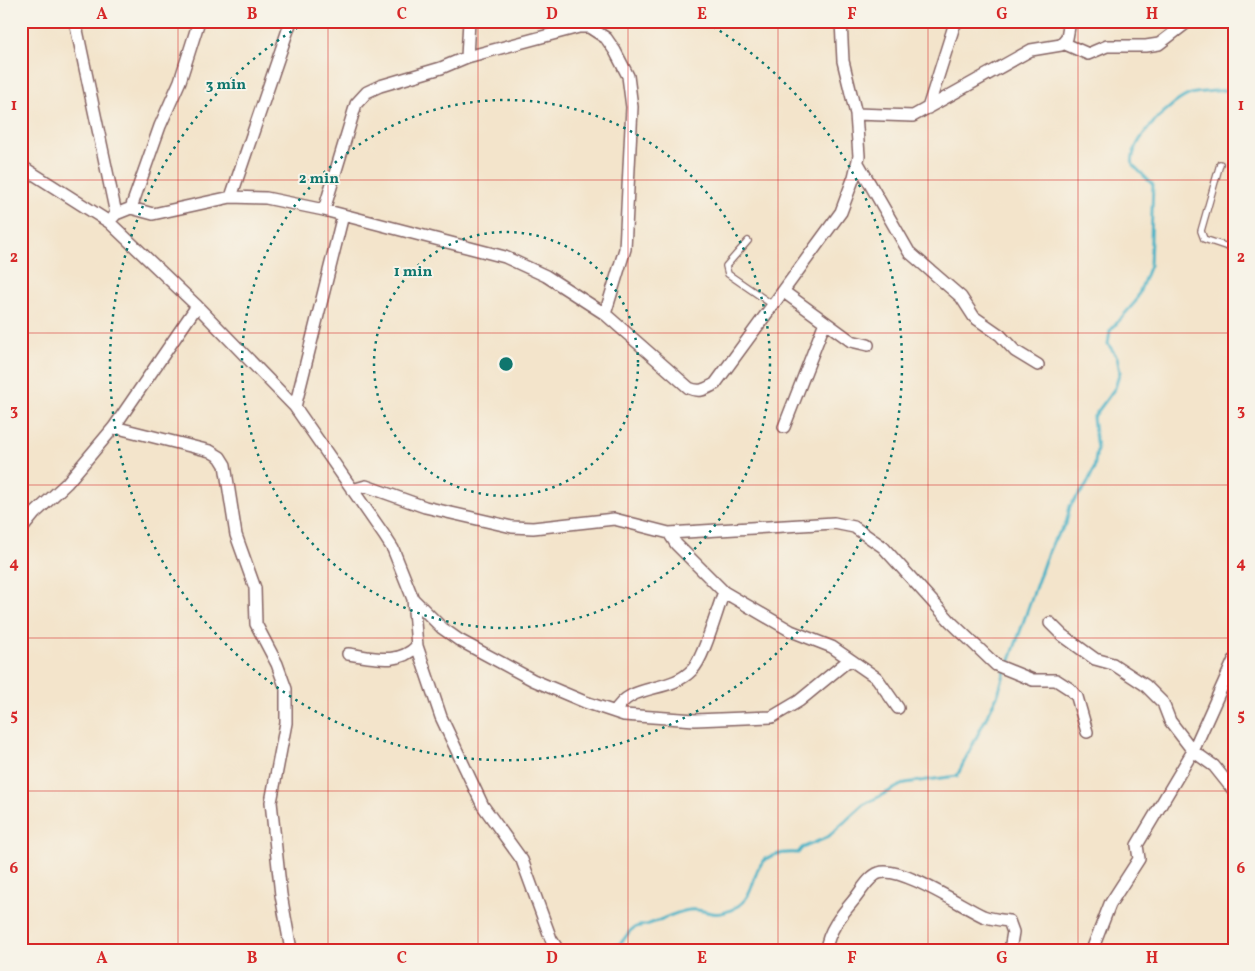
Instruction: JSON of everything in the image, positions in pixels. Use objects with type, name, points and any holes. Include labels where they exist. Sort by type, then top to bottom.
[{"type":"street","points":[[74,21],[112,218]]},
{"type":"street","points":[[112,218],[131,208],[160,126],[180,81],[199,21]]},
{"type":"street","points":[[231,197],[291,21]]},
{"type":"street","points":[[467,57],[469,21]]},
{"type":"street","points":[[131,208],[153,214],[231,197],[266,198],[324,210],[505,257],[546,276],[605,314],[696,391],[704,390],[715,384],[841,212],[858,163],[856,114],[843,61],[841,21]]},
{"type":"street","points":[[928,108],[954,26],[958,21]]},
{"type":"street","points":[[1063,43],[1067,38],[1070,21]]},
{"type":"street","points":[[856,114],[913,116],[1032,50],[1063,43],[1088,54],[1107,46],[1153,45],[1163,42],[1189,21]]},
{"type":"street","points":[[324,210],[359,98],[380,86],[441,68],[467,57],[589,24],[606,38],[628,76],[632,107],[626,249],[605,314]]},
{"type":"street","points":[[858,163],[909,252],[961,297],[974,317],[1000,335],[1015,351],[1038,365]]},
{"type":"street","points":[[21,166],[112,218],[295,407],[393,549],[413,599],[417,646],[442,717],[483,806],[522,860],[551,939],[558,950]]},
{"type":"street","points":[[295,407],[343,215]]},
{"type":"street","points":[[784,292],[852,341],[868,345]]},
{"type":"street","points":[[21,530],[34,514],[67,483],[114,427],[197,306]]},
{"type":"street","points":[[784,428],[825,322]]},
{"type":"street","points":[[114,427],[210,451],[220,457],[225,465],[236,535],[255,588],[256,624],[277,664],[286,689],[286,723],[270,802],[281,895],[291,950]]},
{"type":"street","points":[[352,490],[366,486],[425,507],[512,527],[532,528],[614,519],[670,533],[834,523],[854,527],[883,547],[951,622],[996,665],[1033,680],[1056,680],[1070,689],[1077,697],[1086,732]]},
{"type":"street","points":[[670,533],[676,544],[724,592],[791,631],[832,647],[877,678],[898,708]]},
{"type":"street","points":[[615,712],[624,698],[666,686],[695,668],[724,592]]},
{"type":"street","points":[[413,599],[442,628],[459,640],[533,680],[615,712],[654,719],[695,720],[772,717],[799,702],[850,660]]},
{"type":"street","points":[[1050,624],[1095,659],[1114,664],[1145,685],[1162,703],[1170,721],[1193,750],[1214,766],[1234,790]]},
{"type":"street","points":[[348,654],[396,658],[406,656],[417,646]]},
{"type":"street","points":[[1092,950],[1110,904],[1139,859],[1137,845],[1193,750],[1234,660]]},
{"type":"street","points":[[826,950],[832,930],[844,911],[874,875],[883,872],[896,874],[948,895],[986,917],[1009,921],[1013,932],[1010,950]]},
{"type":"lane","points":[[1220,164],[1201,230],[1204,238],[1234,249]]},
{"type":"lane","points":[[748,241],[726,266],[726,270],[728,274],[773,305]]},
{"type":"waterway","points":[[1008,666],[1045,560],[1054,540],[1066,524],[1070,506],[1086,486],[1094,469],[1097,449],[1093,418],[1115,388],[1120,372],[1117,357],[1108,344],[1110,331],[1136,301],[1150,265],[1153,185],[1133,165],[1133,156],[1137,145],[1144,134],[1163,113],[1183,98],[1194,93],[1234,90]]},
{"type":"waterway","points":[[605,950],[619,944],[634,928],[647,925],[679,912],[700,910],[719,913],[733,909],[743,902],[749,893],[760,865],[768,858],[780,854],[798,853],[802,848],[828,837],[863,805],[905,783],[957,776],[998,694],[1005,671]]}]
